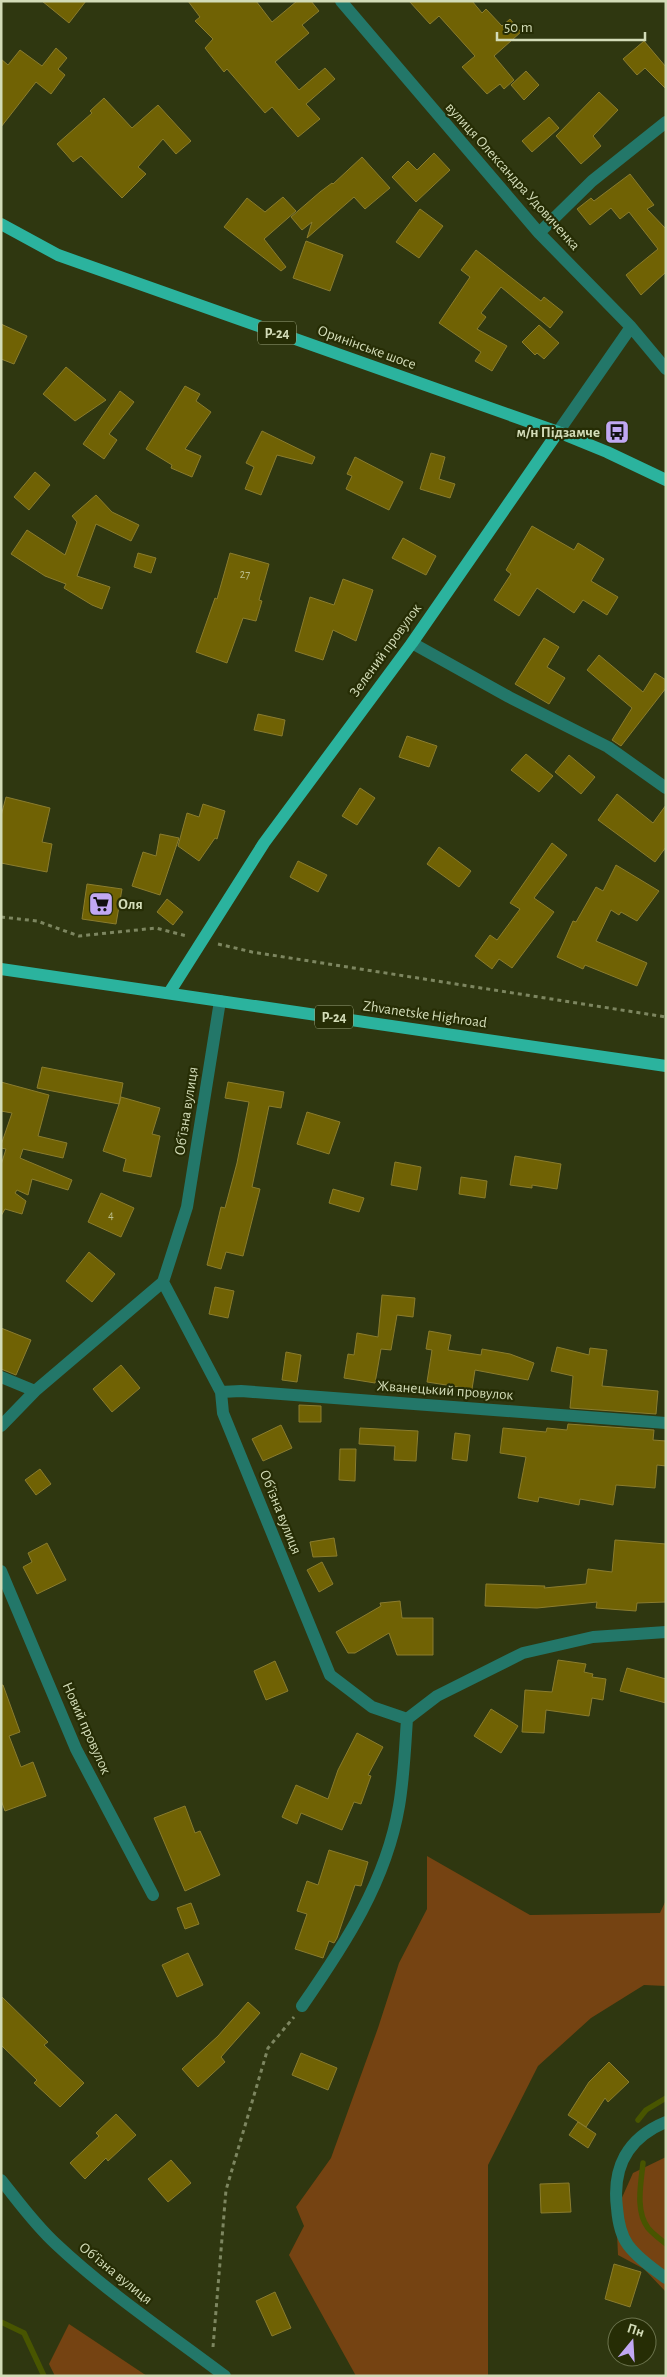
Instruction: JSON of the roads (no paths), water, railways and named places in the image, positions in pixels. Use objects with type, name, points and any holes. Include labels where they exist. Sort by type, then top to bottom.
[{"type":"main road","name":"Оринінське шосе","points":[[1,224],[58,255],[558,432],[607,452],[666,480]]},
{"type":"main road","name":"Зелений провулок","points":[[169,993],[264,843],[412,643],[558,432]]},
{"type":"main road","name":"Zhvanetske Highroad","points":[[1,969],[666,1066]]},
{"type":"street","name":"вулиця Олександра Удовиченка","points":[[340,1],[539,233],[631,326],[666,369]]},
{"type":"street","points":[[539,233],[592,181],[666,122]]},
{"type":"street","name":"Зелений провулок","points":[[558,432],[631,326]]},
{"type":"street","points":[[412,643],[509,697],[608,747],[666,788]]},
{"type":"street","name":"Обʼїзна вулиця","points":[[220,1001],[187,1207],[163,1282],[221,1392],[223,1413],[330,1675],[372,1707],[407,1719]]},
{"type":"street","points":[[1,1426],[35,1391],[163,1282]]},
{"type":"street","points":[[1,1377],[35,1391]]},
{"type":"street","name":"Жванецький провулок","points":[[221,1392],[241,1391],[666,1423]]},
{"type":"street","name":"Новий провулок","points":[[1,1571],[76,1749],[153,1895]]},
{"type":"street","points":[[302,2006],[342,1950],[377,1882],[399,1808],[404,1772],[407,1719],[437,1696],[523,1653],[593,1638],[666,1632]]},
{"type":"street","points":[[666,2122],[647,2132],[625,2156],[617,2172],[616,2187],[617,2214],[623,2237],[637,2254],[666,2278]]},
{"type":"street","name":"Обʼїзна вулиця","points":[[1,2180],[54,2243],[109,2290],[226,2376]]},
{"type":"waterway","points":[[638,2120],[646,2110],[666,2098]]},
{"type":"waterway","points":[[643,2163],[640,2188],[641,2213],[648,2228],[666,2244]]},
{"type":"waterway","points":[[1,2322],[24,2333],[44,2376]]},
{"type":"place","name":"м/н Підзамче","points":[[617,432]]},
{"type":"place","name":"Оля","points":[[101,904]]}]
